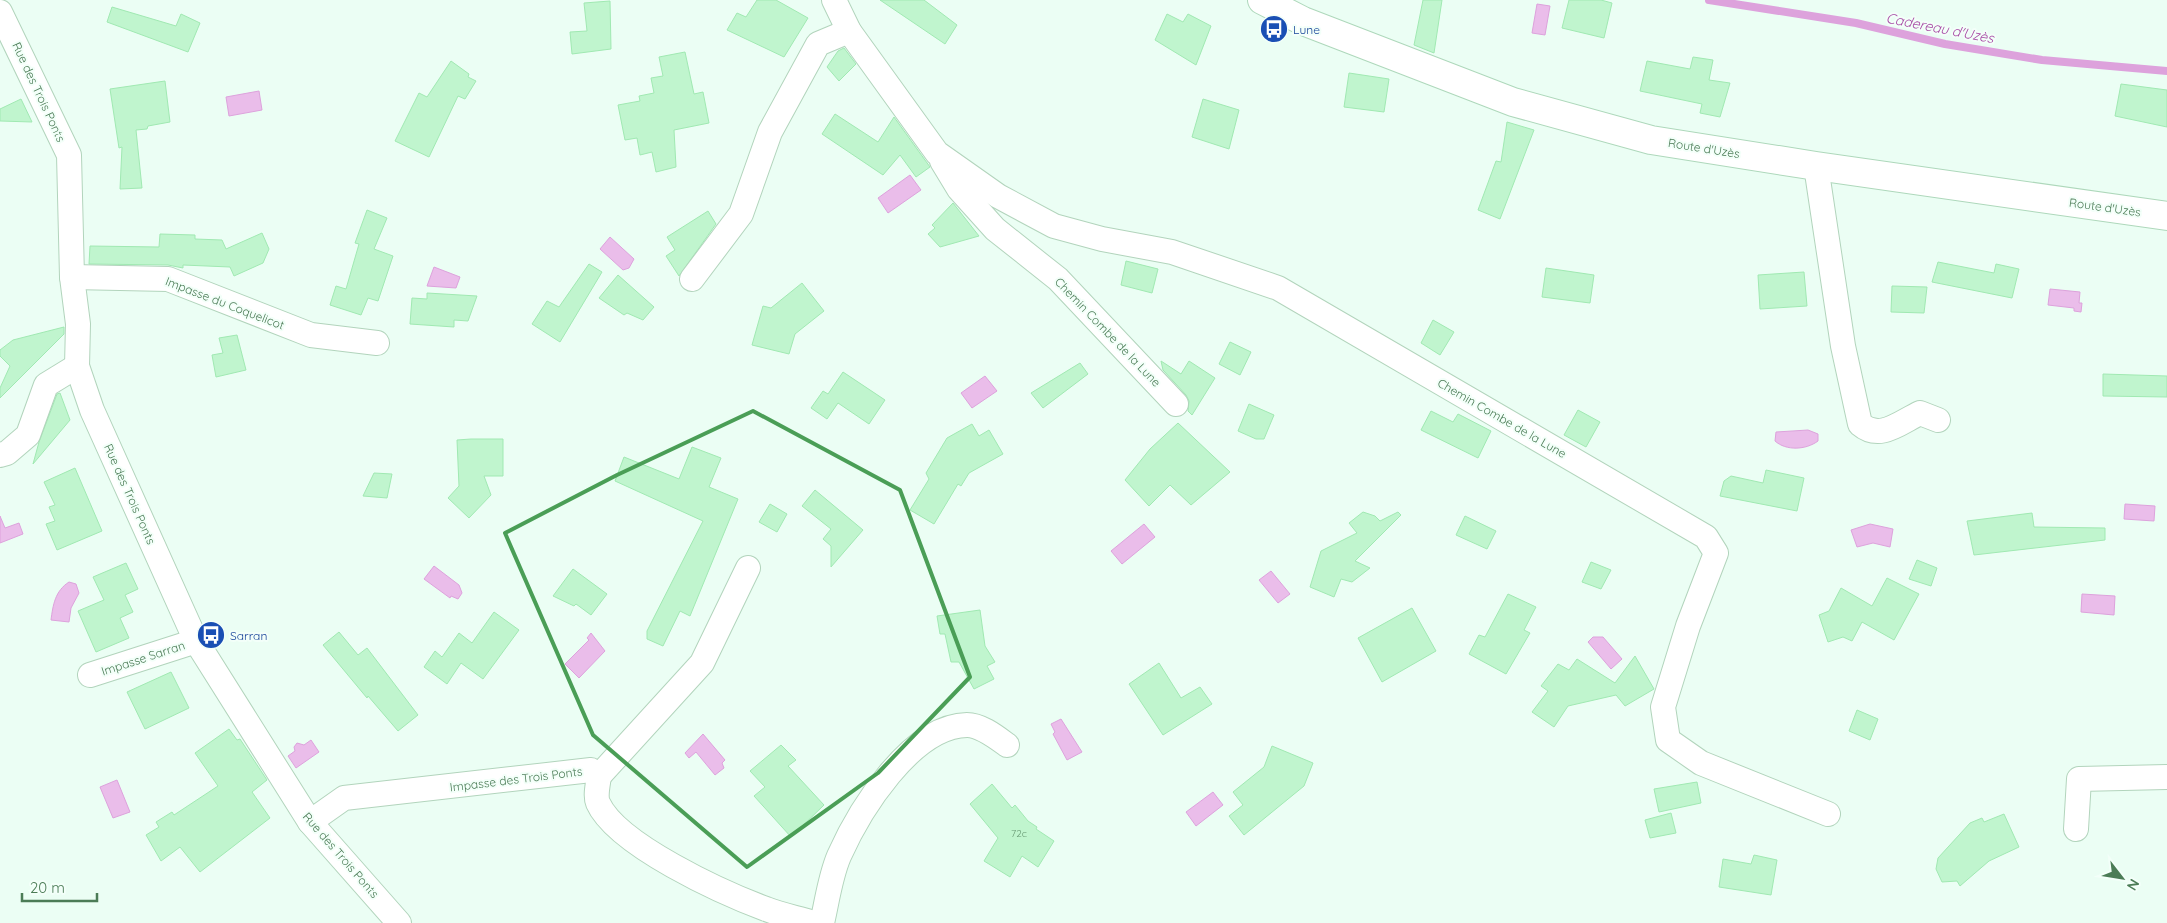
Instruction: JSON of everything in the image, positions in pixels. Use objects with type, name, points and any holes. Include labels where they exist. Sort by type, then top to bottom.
[{"type":"main road","name":"Route d'Uzès","points":[[1262,0],[1304,21],[1513,102],[1651,140],[1816,166],[2167,216]]},
{"type":"street","name":"Chemin Combe de la Lune","points":[[834,0],[849,31],[937,154],[959,189],[995,229],[1058,278],[1176,404]]},
{"type":"street","name":"Rue des Trois Ponts","points":[[0,12],[69,155],[72,278],[78,324],[77,366],[92,410],[196,641],[310,822],[399,923]]},
{"type":"street","points":[[692,279],[741,214],[770,132],[818,44],[849,31]]},
{"type":"street","name":"Chemin Combe de la Lune","points":[[937,154],[998,196],[1054,226],[1102,239],[1172,252],[1278,288],[1706,537],[1716,553],[1688,626],[1663,707],[1668,740],[1701,763],[1828,814]]},
{"type":"street","points":[[1816,166],[1844,346],[1860,424],[1869,431],[1881,432],[1920,413],[1938,420]]},
{"type":"street","name":"Impasse du Coquelicot","points":[[72,278],[168,278],[311,335],[377,343]]},
{"type":"street","points":[[0,454],[7,452],[28,435],[46,385],[77,366]]},
{"type":"street","points":[[599,776],[702,663],[748,568]]},
{"type":"street","name":"Impasse Sarran","points":[[90,676],[196,641]]},
{"type":"street","points":[[822,923],[839,858],[870,800],[905,758],[936,732],[968,725],[991,733],[1007,745]]},
{"type":"street","name":"Impasse des Trois Ponts","points":[[310,822],[344,798],[590,770],[599,776],[597,801],[612,823],[669,864],[766,909],[814,923]]},
{"type":"street","points":[[2076,829],[2079,779],[2167,777]]},
{"type":"highlighted area","points":[[753,411],[900,490],[970,677],[878,773],[747,867],[593,735],[505,533],[617,475]]},
{"type":"shaded area","points":[[1537,4],[1550,6],[1545,35],[1532,33]]},
{"type":"shaded area","points":[[259,91],[262,110],[229,116],[226,97]]},
{"type":"shaded area","points":[[910,175],[921,190],[888,213],[878,198]]},
{"type":"shaded area","points":[[610,237],[634,259],[629,268],[623,270],[600,249]]},
{"type":"shaded area","points":[[434,267],[460,277],[456,288],[427,286]]},
{"type":"shaded area","points":[[2050,289],[2080,292],[2079,303],[2082,303],[2081,312],[2074,311],[2074,308],[2048,305]]},
{"type":"shaded area","points":[[985,376],[997,391],[972,408],[961,393]]},
{"type":"shaded area","points":[[1808,430],[1818,434],[1818,441],[1802,448],[1790,448],[1775,441],[1776,432]]},
{"type":"shaded area","points":[[2125,504],[2155,506],[2154,521],[2124,519]]},
{"type":"shaded area","points":[[0,516],[5,528],[19,523],[23,534],[0,543]]},
{"type":"shaded area","points":[[1144,524],[1155,537],[1122,564],[1111,551]]},
{"type":"shaded area","points":[[1870,524],[1893,529],[1890,547],[1873,543],[1857,547],[1851,530]]},
{"type":"shaded area","points":[[434,566],[459,585],[462,593],[458,599],[451,596],[450,598],[424,579]]},
{"type":"shaded area","points":[[1271,571],[1290,594],[1278,603],[1259,580]]},
{"type":"shaded area","points":[[69,582],[76,584],[79,593],[71,608],[69,622],[51,620],[58,594]]},
{"type":"shaded area","points":[[2082,594],[2115,596],[2114,615],[2081,612]]},
{"type":"shaded area","points":[[591,633],[605,651],[579,678],[565,664],[589,640],[587,638]]},
{"type":"shaded area","points":[[1593,637],[1603,637],[1622,659],[1611,669],[1588,642]]},
{"type":"shaded area","points":[[1061,719],[1082,752],[1067,760],[1053,734],[1055,732],[1051,724]]},
{"type":"shaded area","points":[[703,734],[725,760],[722,763],[724,768],[715,775],[696,752],[689,758],[685,753]]},
{"type":"shaded area","points":[[311,740],[319,752],[296,768],[288,756],[295,751],[294,747],[297,743],[304,745]]},
{"type":"shaded area","points":[[117,780],[130,812],[113,818],[100,787]]},
{"type":"shaded area","points":[[1213,792],[1223,805],[1196,826],[1186,812]]},
{"type":"building","points":[[757,0],[776,0],[808,18],[784,57],[727,30],[737,13],[746,17]]},
{"type":"building","points":[[880,0],[924,0],[957,25],[945,44]]},
{"type":"building","points":[[1423,0],[1442,0],[1434,53],[1414,45]]},
{"type":"building","points":[[1569,0],[1601,0],[1612,3],[1604,38],[1562,28]]},
{"type":"building","points":[[610,1],[611,49],[572,54],[570,32],[587,31],[584,3]]},
{"type":"building","points":[[112,7],[176,26],[181,14],[200,23],[188,52],[107,22]]},
{"type":"building","points":[[1167,14],[1183,22],[1188,14],[1211,26],[1196,65],[1155,40]]},
{"type":"building","points":[[844,48],[856,64],[839,81],[827,67],[838,51]]},
{"type":"building","points":[[685,52],[694,94],[703,92],[709,123],[674,130],[676,167],[656,172],[652,152],[640,155],[637,138],[625,140],[618,105],[640,101],[639,96],[654,93],[651,78],[663,76],[659,57]]},
{"type":"building","points":[[1693,57],[1713,60],[1709,80],[1730,83],[1720,117],[1700,113],[1702,104],[1640,91],[1647,61],[1690,69]]},
{"type":"building","points":[[451,61],[469,74],[468,77],[476,81],[465,99],[458,96],[429,157],[395,141],[419,93],[427,97]]},
{"type":"building","points":[[1349,73],[1389,79],[1384,112],[1344,107]]},
{"type":"building","points":[[165,81],[170,122],[148,126],[147,129],[136,130],[142,188],[120,189],[122,147],[119,148],[110,89]]},
{"type":"building","points":[[2121,84],[2167,90],[2167,127],[2115,116]]},
{"type":"building","points":[[21,99],[32,122],[0,121],[0,109]]},
{"type":"building","points":[[1203,99],[1239,110],[1229,149],[1192,137]]},
{"type":"building","points":[[835,114],[878,142],[894,117],[930,167],[916,177],[900,155],[883,175],[822,134]]},
{"type":"building","points":[[1507,122],[1534,130],[1500,219],[1478,210],[1496,161],[1501,162]]},
{"type":"building","points":[[953,203],[979,236],[940,247],[928,234],[935,228],[932,225]]},
{"type":"building","points":[[367,210],[387,218],[374,249],[393,256],[378,301],[368,298],[361,315],[330,305],[336,286],[346,289],[359,244],[355,243]]},
{"type":"building","points":[[708,211],[716,224],[679,276],[666,256],[675,250],[667,237]]},
{"type":"building","points":[[262,233],[269,249],[263,263],[234,276],[230,267],[183,265],[183,268],[168,265],[89,264],[90,246],[159,247],[160,234],[195,235],[195,239],[222,240],[226,249]]},
{"type":"building","points":[[1126,261],[1158,269],[1152,293],[1121,285]]},
{"type":"building","points":[[1938,262],[1994,273],[1996,264],[2019,269],[2012,298],[1932,282]]},
{"type":"building","points":[[589,264],[602,272],[560,342],[532,324],[547,301],[559,307]]},
{"type":"building","points":[[1546,268],[1594,275],[1590,303],[1542,297]]},
{"type":"building","points":[[1804,272],[1807,306],[1760,309],[1758,275]]},
{"type":"building","points":[[618,275],[654,307],[643,320],[627,313],[624,315],[599,298]]},
{"type":"building","points":[[802,283],[824,311],[795,334],[789,354],[752,345],[763,306],[771,308]]},
{"type":"building","points":[[1892,286],[1927,287],[1924,313],[1891,312]]},
{"type":"building","points":[[427,293],[477,296],[468,321],[454,320],[454,327],[410,324],[412,298],[427,299]]},
{"type":"building","points":[[1433,320],[1454,332],[1440,355],[1421,343]]},
{"type":"building","points":[[64,327],[64,334],[0,398],[0,388],[10,366],[0,356],[0,350],[13,340]]},
{"type":"building","points":[[237,335],[246,370],[216,377],[212,355],[223,353],[219,338]]},
{"type":"building","points":[[1230,342],[1251,352],[1240,375],[1219,364]]},
{"type":"building","points":[[1161,361],[1181,374],[1189,361],[1215,378],[1192,415],[1188,411],[1189,401],[1186,395],[1163,370]]},
{"type":"building","points":[[1080,363],[1088,374],[1043,408],[1031,393]]},
{"type":"building","points":[[843,372],[885,400],[869,424],[838,403],[827,419],[811,408],[823,391],[828,394]]},
{"type":"building","points":[[2103,374],[2167,376],[2167,397],[2103,396]]},
{"type":"building","points":[[60,393],[70,420],[33,464],[57,394]]},
{"type":"building","points":[[1249,404],[1274,415],[1264,439],[1256,439],[1238,431]]},
{"type":"building","points":[[1578,410],[1600,422],[1586,447],[1564,435]]},
{"type":"building","points":[[1431,411],[1453,422],[1458,414],[1491,431],[1478,458],[1421,430]]},
{"type":"building","points":[[1178,423],[1230,472],[1191,505],[1170,485],[1149,506],[1125,480],[1150,449]]},
{"type":"building","points":[[972,424],[979,436],[989,430],[1003,454],[969,473],[961,486],[958,484],[934,524],[910,510],[929,479],[926,473],[947,438]]},
{"type":"building","points":[[503,439],[503,476],[484,476],[491,495],[469,518],[448,498],[459,486],[457,440]]},
{"type":"building","points":[[692,447],[721,458],[709,487],[738,499],[690,616],[680,611],[663,646],[647,639],[647,631],[703,521],[615,481],[624,457],[679,479]]},
{"type":"building","points":[[75,468],[102,531],[57,550],[46,524],[55,521],[49,507],[55,505],[44,482]]},
{"type":"building","points":[[1766,470],[1804,478],[1797,511],[1720,496],[1724,481],[1731,476],[1763,483]]},
{"type":"building","points":[[374,473],[392,474],[387,498],[363,496]]},
{"type":"building","points":[[815,490],[863,530],[831,567],[831,546],[823,539],[831,529],[802,506]]},
{"type":"building","points":[[770,504],[787,514],[777,532],[759,522]]},
{"type":"building","points":[[1363,512],[1375,516],[1380,521],[1398,512],[1401,515],[1355,561],[1370,568],[1352,582],[1341,579],[1334,597],[1310,587],[1321,551],[1357,533],[1349,523]]},
{"type":"building","points":[[2032,513],[2034,527],[2105,528],[2105,540],[1974,555],[1967,521]]},
{"type":"building","points":[[1465,516],[1496,531],[1487,549],[1456,535]]},
{"type":"building","points":[[1917,560],[1937,568],[1931,586],[1909,579]]},
{"type":"building","points":[[1591,562],[1611,570],[1601,589],[1582,582]]},
{"type":"building","points":[[126,563],[138,589],[125,595],[133,612],[120,618],[129,638],[96,652],[78,611],[104,600],[93,577]]},
{"type":"building","points":[[573,569],[607,594],[591,615],[576,604],[574,606],[553,596]]},
{"type":"building","points":[[1887,578],[1919,594],[1894,640],[1862,622],[1852,641],[1843,637],[1828,642],[1819,615],[1829,611],[1841,588],[1872,606]]},
{"type":"building","points":[[1508,594],[1536,607],[1524,630],[1530,633],[1506,674],[1469,654],[1479,635],[1485,637]]},
{"type":"building","points":[[1412,608],[1436,651],[1382,682],[1358,638]]},
{"type":"building","points":[[980,610],[985,646],[995,662],[987,666],[994,679],[974,689],[959,662],[951,662],[945,634],[940,634],[937,616]]},
{"type":"building","points":[[494,612],[519,630],[483,679],[461,663],[447,684],[424,667],[435,651],[442,657],[459,633],[472,643]]},
{"type":"building","points":[[339,632],[358,655],[367,648],[418,715],[398,731],[368,696],[367,698],[323,645]]},
{"type":"building","points":[[1635,656],[1654,689],[1625,706],[1616,695],[1568,706],[1554,727],[1532,712],[1548,691],[1541,686],[1558,664],[1569,670],[1577,659],[1615,683]]},
{"type":"building","points":[[1159,663],[1181,698],[1200,687],[1212,704],[1163,735],[1129,684]]},
{"type":"building","points":[[171,672],[189,708],[145,729],[127,692]]},
{"type":"building","points":[[1857,710],[1878,719],[1870,740],[1849,731]]},
{"type":"building","points":[[229,729],[237,740],[240,739],[267,780],[252,792],[270,818],[200,872],[180,847],[161,861],[146,835],[159,827],[156,822],[172,812],[174,815],[218,786],[195,753]]},
{"type":"building","points":[[781,745],[796,760],[788,766],[824,805],[791,837],[754,796],[765,787],[750,771]]},
{"type":"building","points":[[1272,746],[1313,763],[1304,786],[1244,835],[1229,816],[1243,805],[1233,792],[1264,767]]},
{"type":"building","points":[[1697,782],[1701,803],[1659,812],[1654,789]]},
{"type":"building","points":[[992,784],[1012,808],[1015,805],[1028,821],[1037,827],[1036,829],[1054,841],[1038,867],[1022,856],[1010,877],[984,861],[998,838],[970,804]]},
{"type":"building","points":[[1671,813],[1676,833],[1650,838],[1645,820]]},
{"type":"building","points":[[2004,814],[2019,847],[1989,861],[1960,886],[1957,881],[1942,882],[1936,869],[1938,858],[1970,823],[1982,818],[1984,822]]},
{"type":"building","points":[[1754,855],[1777,860],[1771,895],[1719,887],[1723,859],[1751,864]]},
{"type":"waterway","name":"Cadereau d'Uzès","points":[[1709,0],[1856,23],[1945,44],[2042,60],[2167,71]]},
{"type":"place","name":"Lune","points":[[1274,29]]},
{"type":"place","name":"Sarran","points":[[211,635]]}]
